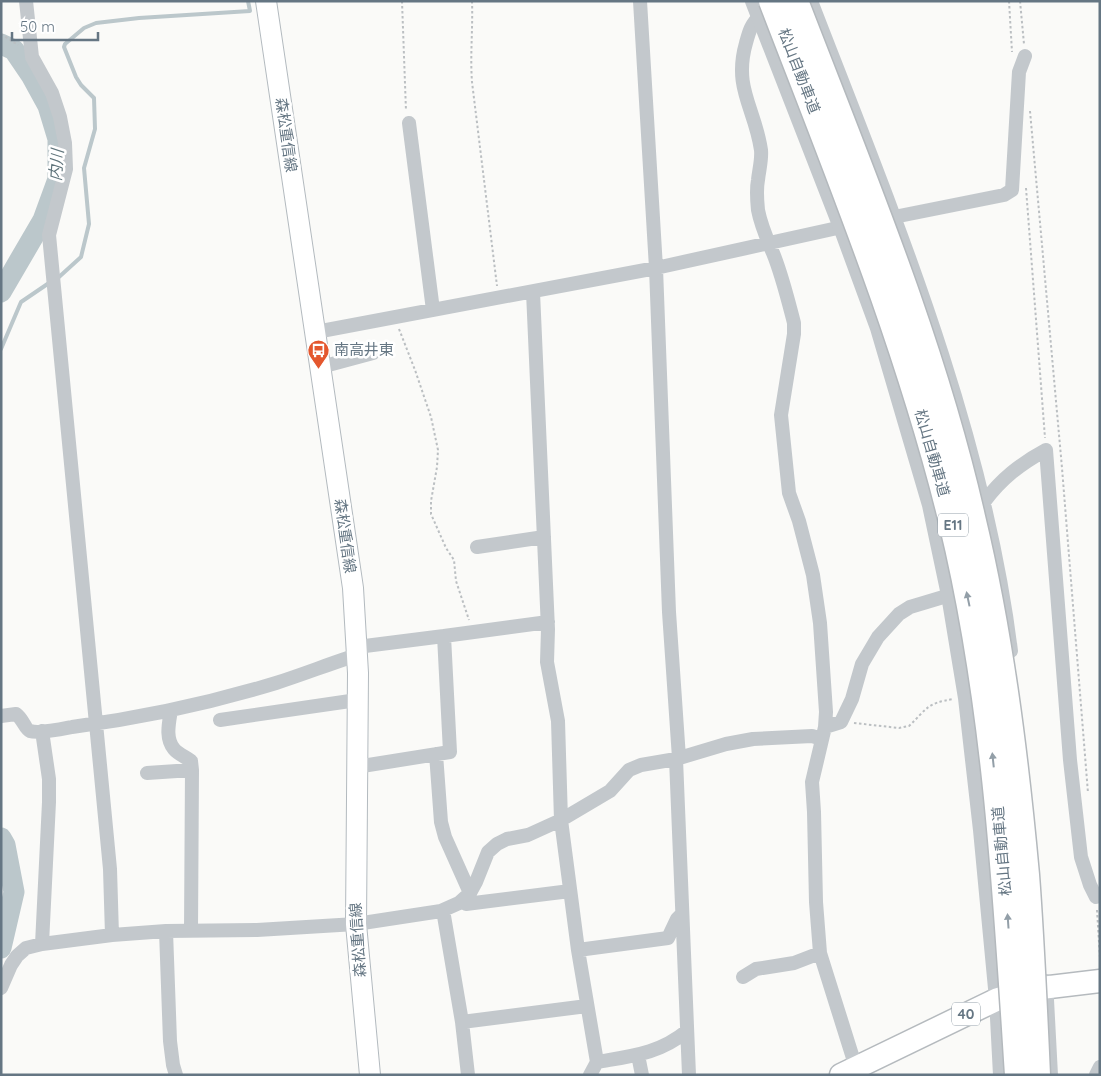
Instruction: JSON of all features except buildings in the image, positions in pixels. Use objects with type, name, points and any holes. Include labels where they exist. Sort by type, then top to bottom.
[{"type":"highway","name":"松山自動車道","points":[[795,1],[913,314],[944,412],[972,516],[991,612],[1011,735],[1026,877],[1038,1075]]},
{"type":"highway","name":"松山自動車道","points":[[762,6],[843,183],[892,320],[923,418],[952,522],[972,616],[991,736],[1005,879],[1018,1075]]},
{"type":"main road","name":"森松重信線","points":[[266,1],[353,588],[358,700],[356,924],[370,1075]]},
{"type":"main road","name":"40","points":[[851,1073],[998,999],[1033,989],[1100,981]]},
{"type":"street","points":[[26,1],[32,57],[52,93],[60,117],[65,143],[66,169],[49,235],[110,869],[112,935]]},
{"type":"street","points":[[640,1],[656,268],[669,612],[678,759],[689,1075]]},
{"type":"street","points":[[811,1],[894,217],[948,376],[984,502],[1008,626],[1024,754],[1046,988],[1052,1075]]},
{"type":"street","points":[[762,6],[879,328],[925,486],[950,595],[967,698],[982,830],[998,999],[1002,1075]]},
{"type":"street","points":[[762,6],[750,29],[741,70],[742,83],[761,151],[756,194],[758,212],[768,244],[774,254],[794,322],[794,334],[781,415],[789,493],[799,520],[813,575],[820,623],[826,712],[812,782],[816,902],[820,953],[851,1073]]},
{"type":"street","points":[[894,217],[1004,195],[1012,190],[1019,57]]},
{"type":"street","points":[[409,123],[433,310]]},
{"type":"street","points":[[316,332],[656,268],[842,227]]},
{"type":"street","points":[[533,292],[548,622],[547,662],[558,721],[562,820],[570,891],[597,1062],[590,1075]]},
{"type":"street","points":[[320,367],[373,353]]},
{"type":"street","points":[[984,502],[996,486],[1010,473],[1026,460],[1046,450],[1070,760],[1081,857],[1096,897]]},
{"type":"street","points":[[477,547],[544,537]]},
{"type":"street","points":[[468,903],[488,852],[497,844],[508,839],[528,835],[562,820],[610,791],[629,770],[641,765],[678,759],[726,744],[753,739],[812,736],[823,733],[842,722],[852,699],[862,664],[878,637],[896,618],[910,607],[950,595]]},
{"type":"street","points":[[1,716],[16,714],[22,718],[26,728],[30,731],[96,724],[171,710],[277,683],[348,658],[357,652],[444,636],[548,622]]},
{"type":"street","points":[[356,767],[450,752],[444,636]]},
{"type":"street","points":[[220,720],[358,700]]},
{"type":"street","points":[[171,710],[168,725],[169,740],[174,750],[191,761],[192,770],[191,930]]},
{"type":"street","points":[[42,731],[49,779],[50,802],[42,944]]},
{"type":"street","points":[[436,754],[441,822],[468,903]]},
{"type":"street","points":[[147,774],[192,770]]},
{"type":"street","points":[[1,988],[17,956],[26,948],[42,944],[166,930],[257,930],[356,924],[443,910],[459,903],[570,891]]},
{"type":"street","points":[[443,910],[462,1022],[468,1075]]},
{"type":"street","points":[[578,950],[668,938],[677,919],[682,914]]},
{"type":"street","points":[[166,930],[170,1041],[176,1075]]},
{"type":"street","points":[[743,977],[756,969],[794,962],[820,953]]},
{"type":"street","points":[[462,1022],[588,1006]]},
{"type":"street","points":[[597,1062],[638,1055],[673,1043],[687,1031]]},
{"type":"street","points":[[638,1055],[642,1075]]},
{"type":"street","points":[[1096,1075],[1100,1067]]},
{"type":"path","points":[[402,1],[406,118],[409,123]]},
{"type":"path","points":[[472,1],[473,32],[470,52],[472,82],[498,298]]},
{"type":"path","points":[[1008,1],[1019,57]]},
{"type":"path","points":[[1026,188],[1046,450]]},
{"type":"path","points":[[395,318],[424,398],[438,450],[437,467],[430,501],[431,514],[446,548],[454,560],[456,581],[473,632]]},
{"type":"path","points":[[842,722],[899,728],[909,726],[923,710],[931,705],[945,700],[967,698]]},
{"type":"waterway","points":[[59,277],[81,257],[89,224],[84,168],[95,129],[94,98],[76,77],[64,47],[65,44],[84,28],[96,23],[139,18],[250,11],[248,1]]},
{"type":"waterway","name":"内川","points":[[1,44],[14,50],[31,75],[48,106],[58,139],[58,179],[43,220],[1,292]]},
{"type":"waterway","points":[[1,349],[21,302],[49,283]]},
{"type":"waterway","name":"内川","points":[[1,838],[5,845],[14,892],[1,948]]},
{"type":"place","name":"南高井東","points":[[318,369]]}]
